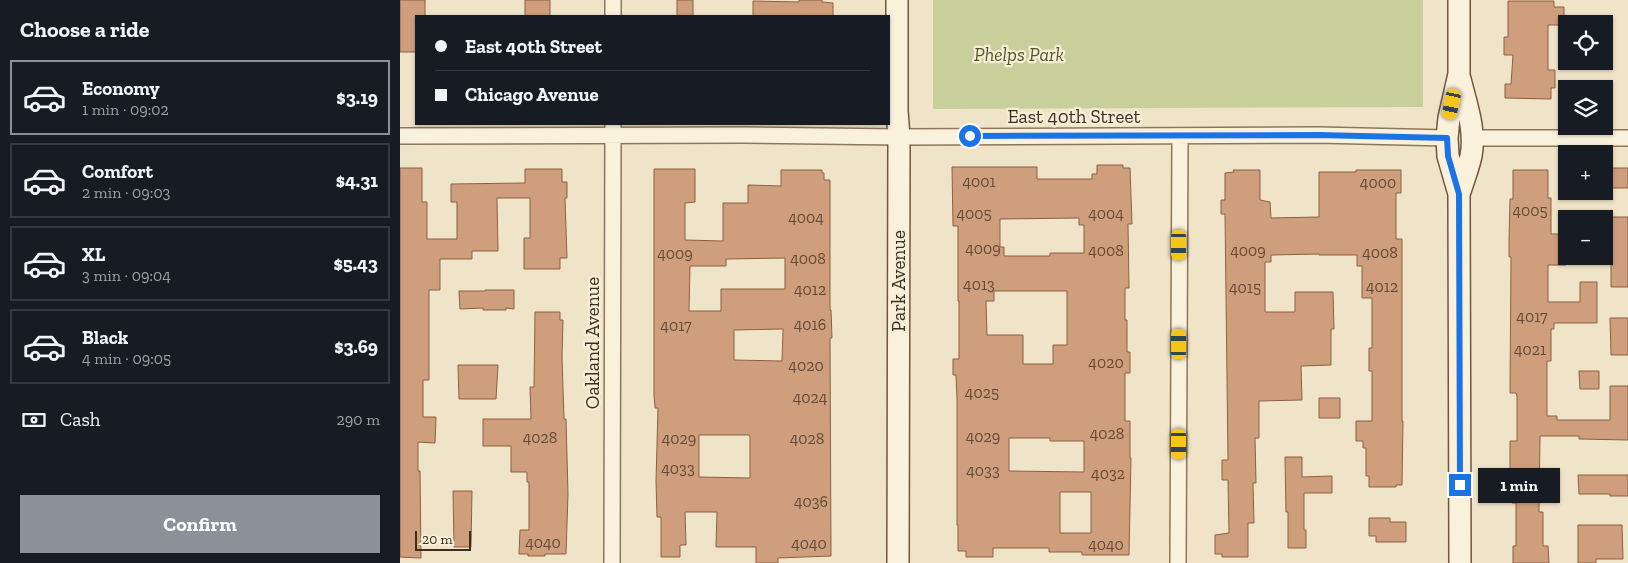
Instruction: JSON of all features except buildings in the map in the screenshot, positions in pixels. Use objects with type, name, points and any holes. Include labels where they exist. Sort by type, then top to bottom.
[{"type":"street","points":[[613,0],[613,15]]},
{"type":"street","name":"Park Avenue","points":[[897,0],[897,111],[899,137],[898,563]]},
{"type":"street","points":[[1459,0],[1458,74],[1447,138],[1448,156],[1459,194],[1460,563]]},
{"type":"street","points":[[1458,74],[1473,138],[1471,157],[1459,194]]},
{"type":"street","name":"East 40th Street","points":[[400,136],[613,129],[899,137],[1318,135],[1447,138]]},
{"type":"street","name":"Oakland Avenue","points":[[612,563],[613,129]]},
{"type":"street","points":[[1178,563],[1180,137]]},
{"type":"street","points":[[1473,138],[1628,138]]},
{"type":"green space","name":"Phelps Park","points":[[933,0],[1423,0],[1423,107],[933,109]]},
{"type":"route","points":[[970,136],[1180,137],[1318,135],[1447,138],[1448,156],[1459,194],[1460,485]]}]
